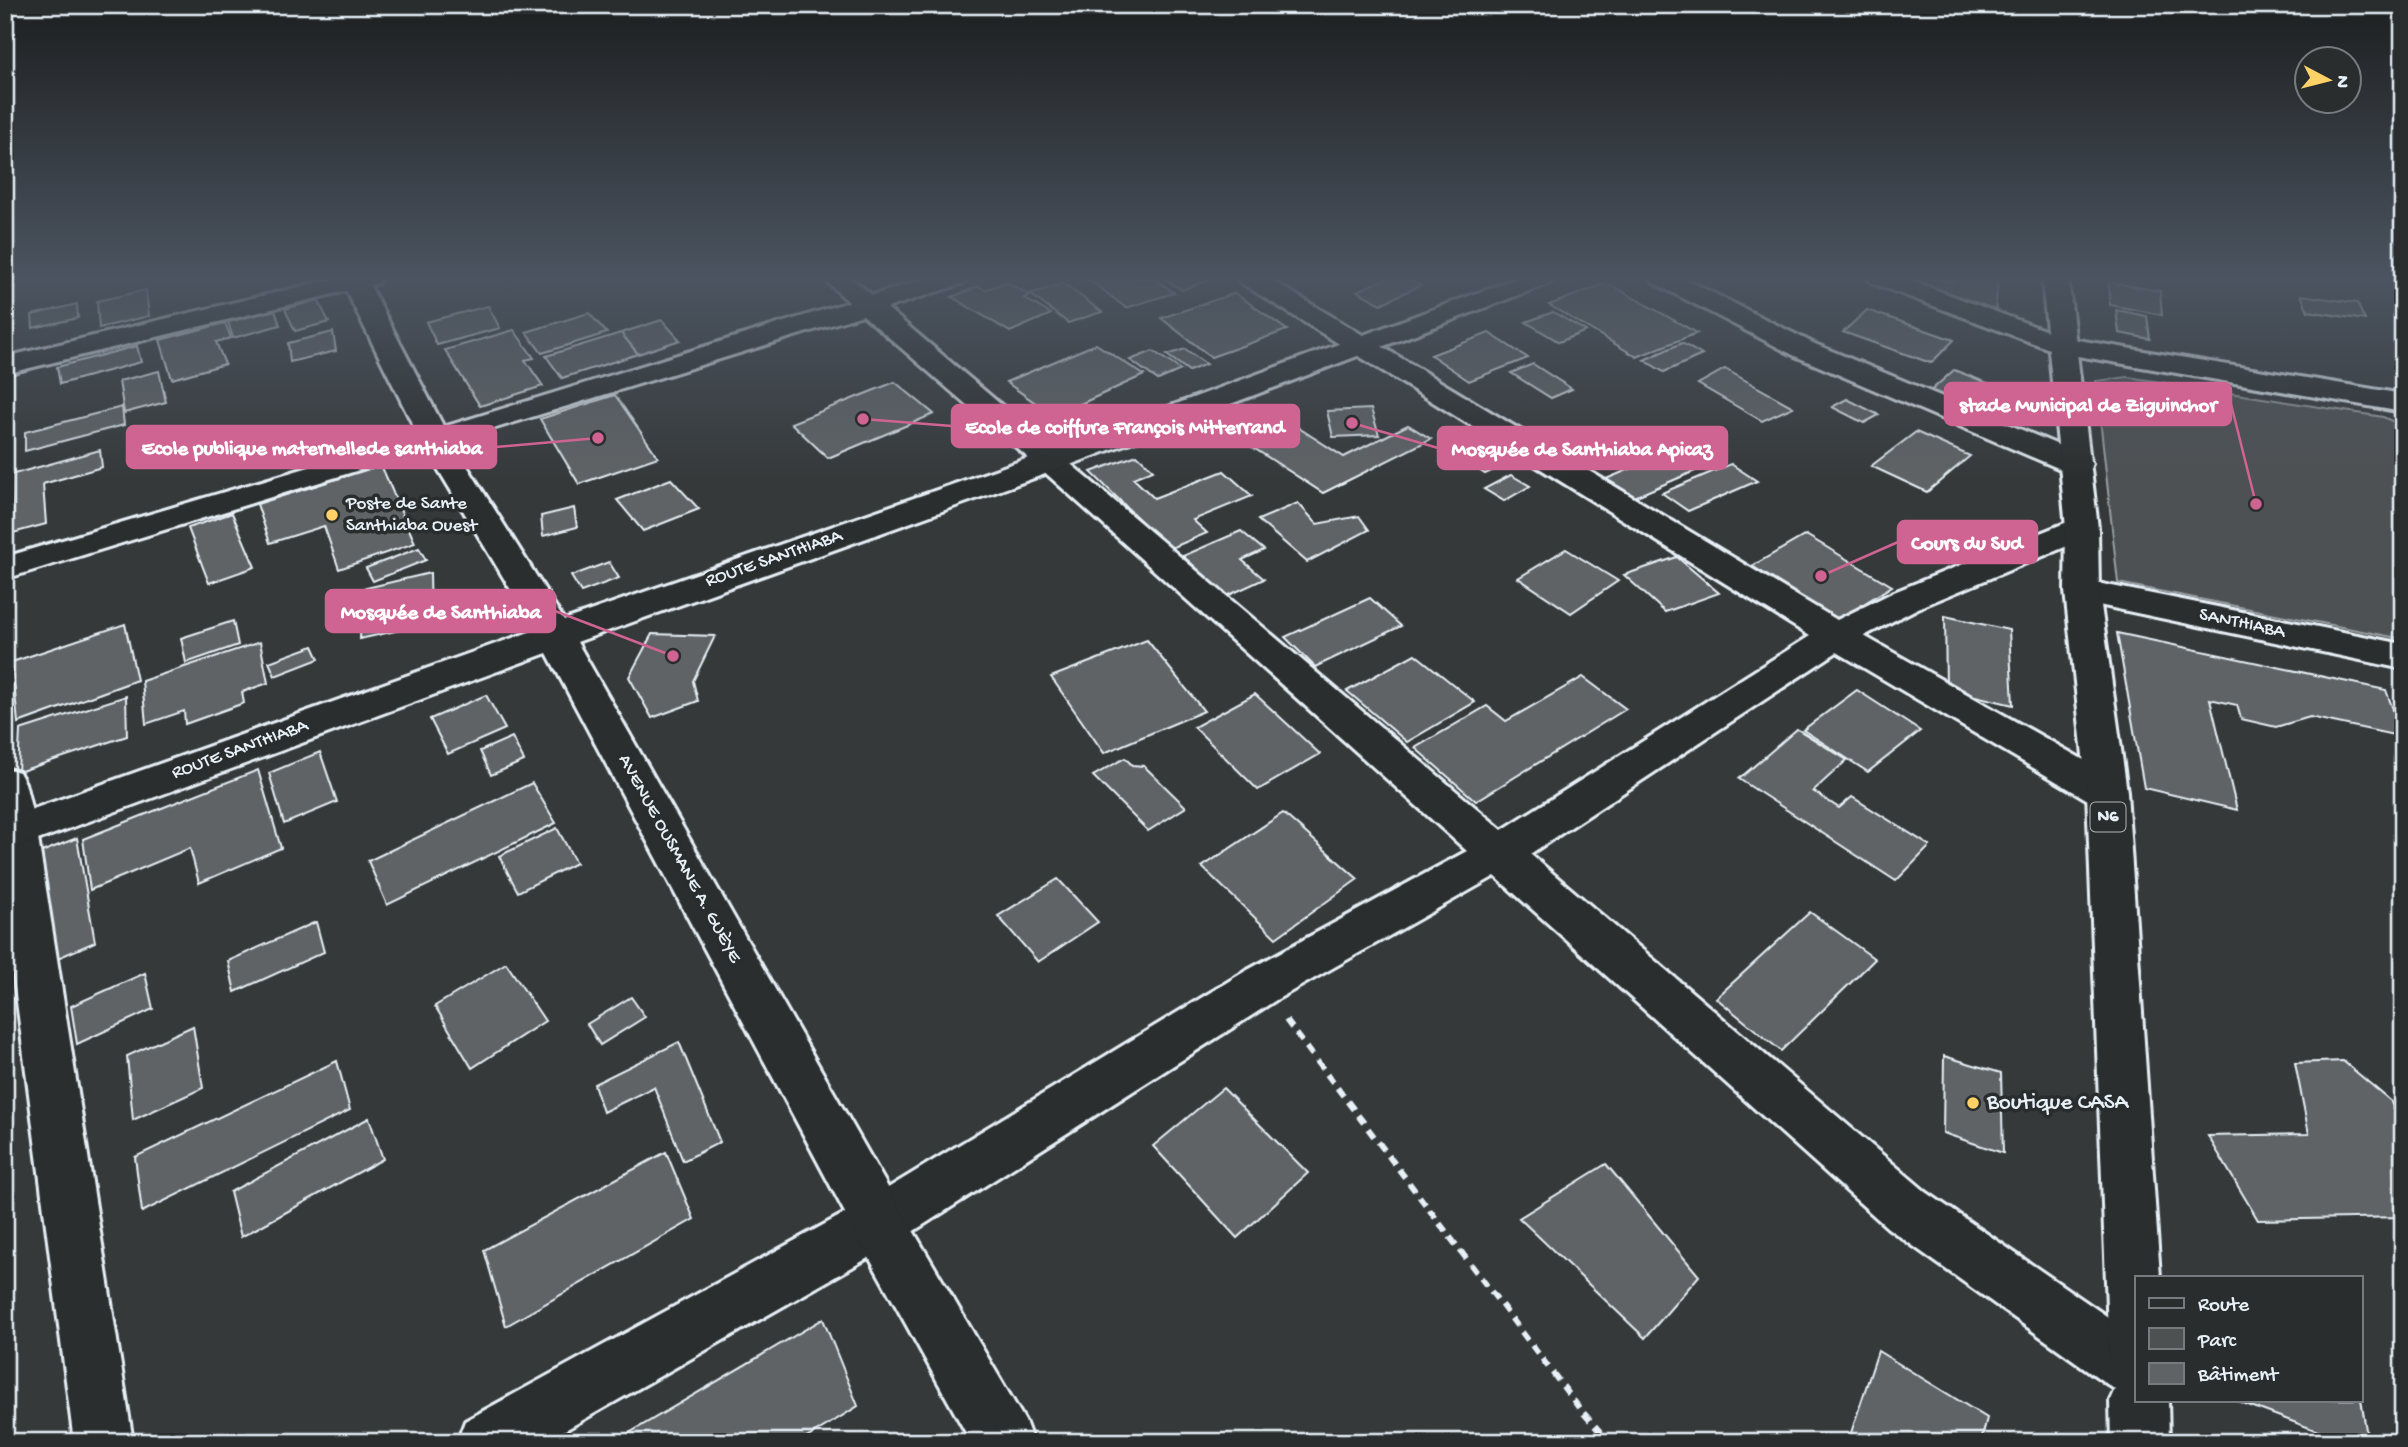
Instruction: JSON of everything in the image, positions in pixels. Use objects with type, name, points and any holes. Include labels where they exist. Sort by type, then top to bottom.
[{"type":"street","points":[[5,366],[88,346]]},
{"type":"street","name":"AVENUE OUSMANE A. GUÈYE","points":[[391,346],[435,439],[555,635],[879,1223],[1004,1442]]},
{"type":"street","points":[[5,568],[737,346]]},
{"type":"street","points":[[916,346],[1907,1210],[2135,1370]]},
{"type":"street","name":"ROUTE SANTHIABA","points":[[10,834],[555,635],[1051,461],[1358,346]]},
{"type":"street","points":[[1364,346],[1836,635],[2106,792]]},
{"type":"street","points":[[1796,346],[2076,464]]},
{"type":"street","name":"N6","points":[[2060,346],[2076,464],[2082,528],[2082,591],[2106,792],[2135,1322]]},
{"type":"street","points":[[2063,346],[2403,403]]},
{"type":"street","points":[[485,1442],[879,1223],[1260,986],[1498,854],[1836,635],[1906,600],[2082,528]]},
{"type":"street","name":"SANTHIABA","points":[[2082,591],[2403,657]]},
{"type":"street","points":[[5,783],[10,834],[104,1442]]},
{"type":"street","points":[[2139,1402],[2140,1442]]},
{"type":"path","points":[[1260,986],[1580,1409],[1609,1442]]},
{"type":"green space","points":[[2128,377],[2383,417],[2403,426],[2403,639],[2118,583],[2096,381]]},
{"type":"building","points":[[137,346],[141,362],[60,384],[57,367]]},
{"type":"building","points":[[162,346],[217,346],[225,364],[172,379]]},
{"type":"building","points":[[288,346],[335,346],[336,351],[290,362]]},
{"type":"building","points":[[460,346],[525,346],[534,358],[525,360],[543,386],[480,406],[445,350]]},
{"type":"building","points":[[536,346],[566,346],[542,353]]},
{"type":"building","points":[[580,346],[631,346],[638,354],[562,378],[546,356]]},
{"type":"building","points":[[631,346],[663,346],[638,354]]},
{"type":"building","points":[[1092,346],[1098,346],[1144,375],[1054,416],[1006,382]]},
{"type":"building","points":[[1196,346],[1243,346],[1211,357]]},
{"type":"building","points":[[1456,346],[1509,346],[1528,358],[1469,381],[1431,355]]},
{"type":"building","points":[[1618,346],[1666,346],[1637,357]]},
{"type":"building","points":[[1676,346],[1686,346],[1702,355],[1664,372],[1644,360]]},
{"type":"building","points":[[1881,346],[1948,346],[1931,363]]},
{"type":"building","points":[[1185,349],[1206,364],[1189,371],[1167,355]]},
{"type":"building","points":[[1153,351],[1181,370],[1158,380],[1130,360]]},
{"type":"building","points":[[1533,364],[1572,389],[1551,398],[1511,373]]},
{"type":"building","points":[[1725,369],[1793,407],[1762,421],[1698,384]]},
{"type":"building","points":[[1954,370],[1993,385],[1980,397],[2000,404],[1985,418],[1926,395]]},
{"type":"building","points":[[159,371],[166,402],[124,413],[119,381]]},
{"type":"building","points":[[895,382],[934,414],[828,458],[791,423]]},
{"type":"building","points":[[615,395],[658,457],[579,484],[540,419]]},
{"type":"building","points":[[1847,399],[1879,415],[1864,423],[1832,407]]},
{"type":"building","points":[[1263,405],[1344,457],[1408,425],[1431,439],[1323,493],[1212,421]]},
{"type":"building","points":[[122,407],[124,425],[25,451],[25,432]]},
{"type":"building","points":[[1371,409],[1379,435],[1333,437],[1327,411]]},
{"type":"building","points":[[1916,432],[1970,456],[1927,492],[1871,466]]},
{"type":"building","points":[[100,450],[102,467],[43,484],[46,524],[13,533],[10,475]]},
{"type":"building","points":[[1675,450],[1702,468],[1625,501],[1599,482]]},
{"type":"building","points":[[1484,454],[1502,466],[1485,474],[1467,462]]},
{"type":"building","points":[[1137,455],[1153,470],[1133,478],[1154,498],[1224,471],[1252,496],[1193,520],[1207,533],[1169,549],[1091,472]]},
{"type":"building","points":[[1731,464],[1757,481],[1688,511],[1662,493]]},
{"type":"building","name":"Poste de Sante Santhiaba Ouest","points":[[381,465],[415,543],[339,569],[324,526],[270,543],[257,504]]},
{"type":"building","points":[[1511,475],[1530,486],[1504,501],[1484,489]]},
{"type":"building","points":[[671,479],[699,509],[643,531],[617,500]]},
{"type":"building","points":[[1298,503],[1317,524],[1359,516],[1369,530],[1307,562],[1258,520]]},
{"type":"building","points":[[574,508],[577,527],[543,536],[541,516]]},
{"type":"building","points":[[232,513],[255,567],[209,583],[188,528]]},
{"type":"building","points":[[1241,531],[1264,550],[1242,560],[1264,579],[1227,596],[1183,556]]},
{"type":"building","points":[[1806,535],[1892,586],[1838,620],[1752,566]]},
{"type":"building","points":[[419,548],[426,560],[373,581],[366,568]]},
{"type":"building","points":[[1566,549],[1618,581],[1571,613],[1518,578]]},
{"type":"building","points":[[1677,557],[1719,593],[1665,612],[1624,575]]},
{"type":"building","points":[[609,562],[619,578],[581,592],[571,576]]},
{"type":"building","points":[[430,573],[431,623],[360,639],[362,589]]},
{"type":"building","points":[[1370,598],[1401,626],[1315,667],[1285,637]]},
{"type":"building","points":[[1945,616],[2009,630],[2013,705],[1946,689]]},
{"type":"building","points":[[233,621],[238,645],[186,663],[181,638]]},
{"type":"building","points":[[125,624],[137,680],[18,723],[12,662]]},
{"type":"building","points":[[2117,633],[2386,690],[2403,737],[2310,717],[2276,727],[2241,719],[2237,705],[2210,699],[2237,810],[2144,788]]},
{"type":"building","points":[[652,634],[715,636],[693,681],[698,701],[652,718],[629,677]]},
{"type":"building","points":[[1147,640],[1204,711],[1104,753],[1051,677]]},
{"type":"building","points":[[260,642],[268,683],[242,692],[244,703],[185,724],[184,711],[146,724],[142,681]]},
{"type":"building","points":[[313,646],[319,659],[275,676],[269,662]]},
{"type":"building","points":[[1415,654],[1475,702],[1407,742],[1347,691]]},
{"type":"building","points":[[1583,677],[1626,709],[1476,801],[1415,748],[1487,706],[1506,721]]},
{"type":"building","points":[[1857,690],[1920,731],[1868,772],[1803,730]]},
{"type":"building","points":[[1255,694],[1320,754],[1258,790],[1194,727]]},
{"type":"building","points":[[486,695],[505,729],[448,754],[430,719]]},
{"type":"building","points":[[126,696],[127,736],[18,772],[20,730]]},
{"type":"building","points":[[1797,729],[1847,760],[1813,791],[1839,808],[1852,797],[1930,846],[1896,881],[1739,779]]},
{"type":"building","points":[[512,737],[524,761],[491,775],[480,751]]},
{"type":"building","points":[[320,752],[337,802],[284,824],[269,773]]},
{"type":"building","points":[[1125,758],[1132,765],[1144,766],[1186,807],[1148,831],[1093,776]]},
{"type":"building","points":[[258,770],[281,848],[199,883],[190,848],[90,890],[83,839]]},
{"type":"building","points":[[532,783],[556,823],[387,905],[368,861]]},
{"type":"building","points":[[1283,813],[1358,879],[1276,938],[1202,867]]},
{"type":"building","points":[[557,828],[576,863],[518,892],[499,856]]},
{"type":"building","points":[[77,838],[95,942],[44,964],[29,857]]},
{"type":"building","points":[[1058,879],[1098,922],[1038,962],[998,916]]},
{"type":"building","points":[[1810,912],[1875,959],[1781,1051],[1716,998]]},
{"type":"building","points":[[316,922],[324,952],[235,992],[228,961]]},
{"type":"building","points":[[506,963],[545,1021],[472,1068],[435,1006]]},
{"type":"building","points":[[145,973],[153,1009],[77,1044],[71,1006]]},
{"type":"building","points":[[631,997],[645,1017],[600,1045],[587,1024]]},
{"type":"building","points":[[193,1026],[203,1088],[133,1120],[127,1056]]},
{"type":"building","points":[[679,1042],[720,1142],[683,1161],[654,1087],[603,1112],[594,1084]]},
{"type":"building","name":"Boutique CASA","points":[[1944,1056],[2001,1073],[2003,1153],[1943,1133]]},
{"type":"building","points":[[337,1061],[350,1110],[142,1212],[135,1157]]},
{"type":"building","points":[[2343,1061],[2392,1102],[2403,1148],[2403,1217],[2258,1220],[2208,1136],[2309,1134],[2295,1063]]},
{"type":"building","points":[[1223,1088],[1308,1173],[1237,1238],[1153,1146]]},
{"type":"building","points":[[369,1118],[383,1159],[241,1237],[230,1192]]},
{"type":"building","points":[[666,1152],[694,1219],[506,1326],[484,1250]]},
{"type":"building","points":[[1606,1164],[1699,1276],[1645,1338],[1519,1218]]},
{"type":"building","points":[[823,1319],[858,1406],[800,1442],[614,1442]]},
{"type":"building","points":[[1878,1351],[1987,1418],[1981,1442],[1848,1442]]},
{"type":"building","points":[[2240,1402],[2361,1402],[2368,1442],[2347,1442]]},
{"type":"place","name":"Ecole de coiffure François Mitterrand","points":[[863,419]]},
{"type":"place","name":"Mosquée de Santhiaba Apicaz","points":[[1352,423]]},
{"type":"place","name":"Ecole publique maternellede santhiaba","points":[[598,438]]},
{"type":"place","name":"stade Municipal de Ziguinchor","points":[[2256,504]]},
{"type":"place","name":"Poste de Sante Santhiaba Ouest","points":[[332,515]]},
{"type":"place","name":"Cours du Sud","points":[[1821,576]]},
{"type":"place","name":"Mosquée de Santhiaba","points":[[673,656]]},
{"type":"place","name":"Boutique CASA","points":[[1973,1103]]}]
